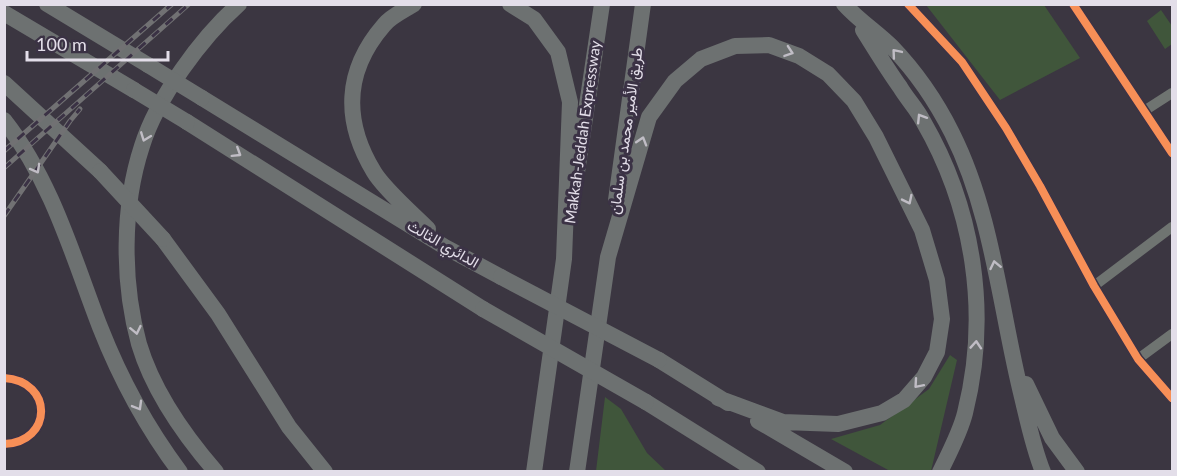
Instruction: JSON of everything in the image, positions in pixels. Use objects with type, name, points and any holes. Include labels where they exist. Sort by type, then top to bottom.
[{"type":"highway","name":"الدائري الثالث","points":[[47,4],[445,247],[659,360],[718,398],[845,471]]},
{"type":"highway","points":[[216,471],[190,441],[172,414],[140,345],[130,293],[128,232],[134,174],[152,120],[185,66],[239,4]]},
{"type":"highway","points":[[414,4],[385,23],[359,61],[350,100],[356,139],[375,174],[445,247]]},
{"type":"highway","points":[[510,4],[534,19],[558,52],[570,102],[564,259],[534,471]]},
{"type":"highway","name":"Makkah-Jeddah Expressway","points":[[564,259],[602,4]]},
{"type":"highway","name":"طريق الأمير محمد بن سلمان","points":[[608,257],[643,4]]},
{"type":"highway","points":[[848,9],[892,47],[923,87],[951,132],[969,173],[984,218],[1009,343],[1034,450],[1043,471]]},
{"type":"highway","points":[[848,9],[923,121],[954,187],[972,249],[977,329],[974,370],[965,414],[940,471]]},
{"type":"highway","name":"الدائري الثالث","points":[[4,13],[187,122],[483,309],[646,402],[758,471]]},
{"type":"highway","points":[[577,471],[608,257],[649,117],[675,81],[701,59],[735,46],[769,45],[799,56],[828,74],[854,101],[876,137],[922,230],[937,280],[942,319],[936,352],[924,377],[904,400],[882,413],[838,424],[783,422],[718,398]]},
{"type":"highway","points":[[4,83],[100,171],[163,239],[218,314],[289,427],[325,471]]},
{"type":"highway","points":[[4,120],[43,180],[122,378],[180,471]]},
{"type":"highway","points":[[1009,343],[1031,396],[1052,438],[1077,471]]},
{"type":"street","points":[[908,4],[962,62],[1006,128],[1094,286],[1138,359],[1173,399]]},
{"type":"street","points":[[1075,5],[1173,153]]},
{"type":"street","points":[[1144,111],[1173,93]]},
{"type":"street","points":[[1094,286],[1173,227]]},
{"type":"street","points":[[1138,359],[1173,334]]},
{"type":"street","points":[[4,378],[26,383],[40,400],[42,411],[40,422],[26,440],[15,444],[4,444]]},
{"type":"green space","points":[[926,5],[1044,5],[1080,58],[1000,100]]},
{"type":"green space","points":[[1161,10],[1172,26],[1172,44],[1165,49],[1147,21]]},
{"type":"green space","points":[[950,355],[957,360],[931,471],[890,471],[831,439],[880,425],[929,389]]},
{"type":"green space","points":[[605,397],[621,409],[647,453],[666,471],[596,471]]},
{"type":"railway","points":[[4,151],[172,4]]},
{"type":"railway","points":[[4,168],[189,4]]},
{"type":"railway","points":[[4,216],[80,109]]},
{"type":"cycle path","points":[[908,4],[962,62],[1006,128],[1094,286],[1138,359],[1172,398]]},
{"type":"cycle path","points":[[1073,4],[1172,153]]},
{"type":"cycle path","points":[[4,378],[20,382],[32,389],[39,400],[41,411],[39,423],[32,433],[20,441],[4,444]]}]
